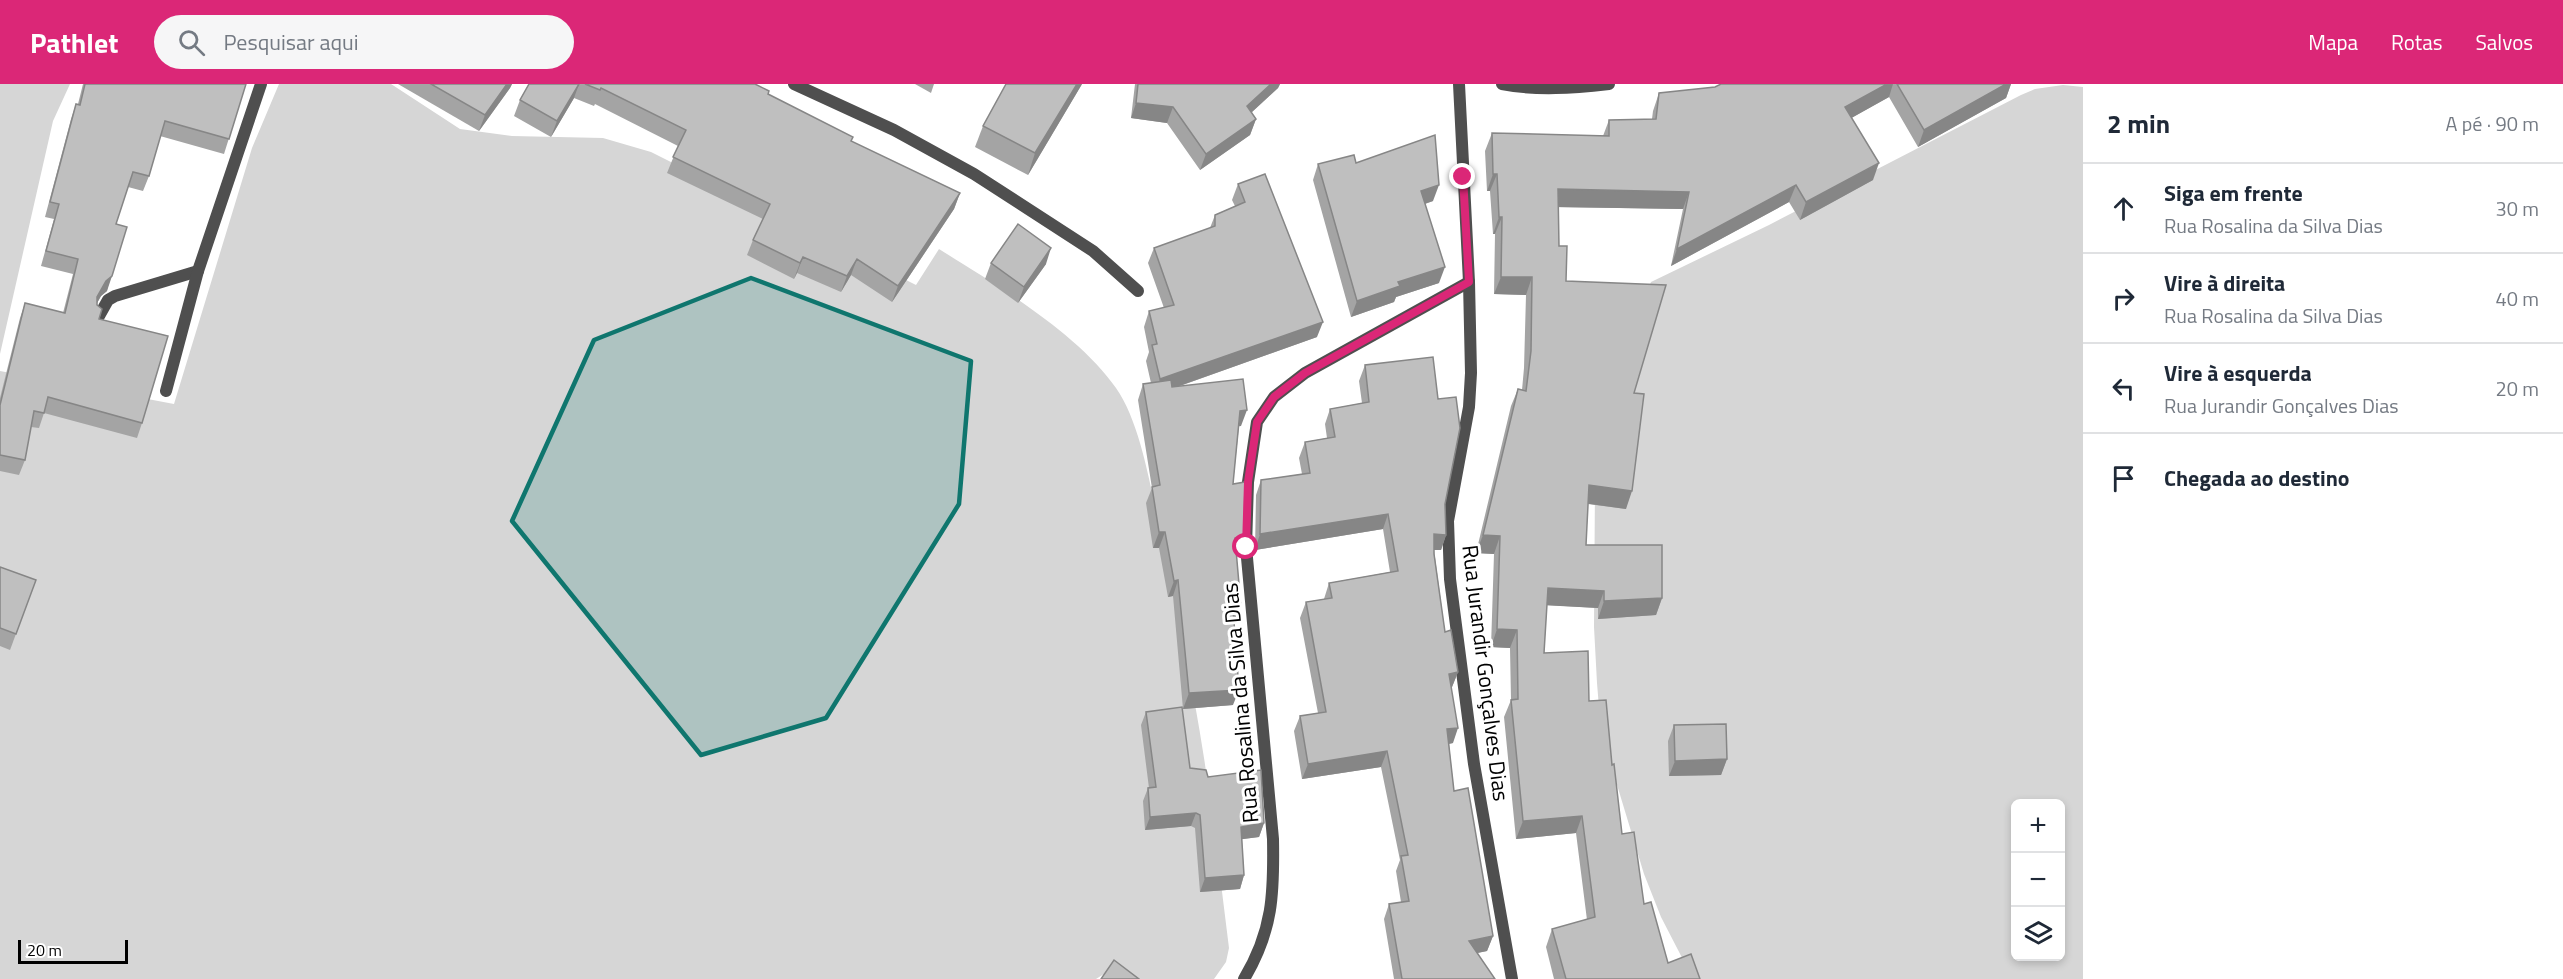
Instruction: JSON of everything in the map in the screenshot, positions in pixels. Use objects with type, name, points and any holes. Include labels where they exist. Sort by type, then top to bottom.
[{"type":"street","points":[[166,391],[198,272],[261,84]]},
{"type":"street","points":[[794,84],[894,130],[974,174],[1093,251],[1138,291]]},
{"type":"street","name":"Rua Jurandir Gonçalves Dias","points":[[1459,84],[1469,282],[1469,407],[1448,520],[1450,579],[1474,764],[1512,979]]},
{"type":"street","points":[[1502,84],[1563,89],[1609,84]]},
{"type":"street","points":[[99,316],[108,300],[115,296],[198,272]]},
{"type":"street","name":"Rua Rosalina da Silva Dias","points":[[1245,979],[1263,944],[1272,909],[1274,887],[1273,839],[1246,547],[1248,482],[1257,422],[1274,397],[1305,373],[1469,282]]},
{"type":"highlighted area","points":[[751,278],[971,361],[959,504],[826,718],[701,755],[512,521],[594,340]]},
{"type":"shaded area","points":[[0,84],[70,84],[53,121],[0,354]]},
{"type":"shaded area","points":[[279,84],[391,84],[460,129],[512,136],[603,138],[651,152],[916,285],[939,249],[1034,311],[1080,348],[1100,368],[1125,403],[1133,421],[1150,482],[1195,703],[1214,829],[1229,948],[1226,962],[1214,979],[1116,979],[1107,972],[1096,979],[0,979],[0,371],[174,404],[252,148]]},
{"type":"shaded area","points":[[2063,85],[2083,87],[2083,979],[1693,979],[1661,917],[1644,874],[1601,732],[1594,627],[1595,483],[1636,321],[1651,282],[1769,225],[2035,89]]},
{"type":"building","points":[[85,84],[246,84],[229,139],[165,121],[149,176],[133,172],[116,224],[127,227],[112,276],[106,281],[97,297],[97,305],[102,309],[99,319],[168,336],[142,423],[48,397],[44,413],[34,411],[25,460],[0,455],[0,405],[25,303],[65,313],[78,259],[46,251],[59,204],[50,202],[76,104],[80,105]]},
{"type":"building","points":[[431,84],[507,84],[485,115]]},
{"type":"building","points":[[529,84],[579,84],[557,121],[520,100]]},
{"type":"building","points":[[585,84],[755,84],[769,91],[768,94],[853,137],[851,141],[960,193],[898,286],[857,259],[847,276],[803,257],[800,263],[753,240],[770,204],[673,157],[686,130],[601,88],[600,90]]},
{"type":"building","points":[[1006,84],[1077,84],[1035,153],[983,126]]},
{"type":"building","points":[[1138,84],[1271,84],[1247,106],[1256,119],[1206,154],[1173,107],[1136,103]]},
{"type":"building","points":[[1721,84],[1887,84],[1845,107],[1879,163],[1806,202],[1796,185],[1677,249],[1689,192],[1558,189],[1559,246],[1567,246],[1566,281],[1666,285],[1634,393],[1644,394],[1632,491],[1589,485],[1586,545],[1662,545],[1662,598],[1604,601],[1604,591],[1548,588],[1544,653],[1588,651],[1589,701],[1606,700],[1622,834],[1634,832],[1644,904],[1651,902],[1668,963],[1691,954],[1700,979],[1566,979],[1552,929],[1595,917],[1582,816],[1523,821],[1511,700],[1518,699],[1517,630],[1497,629],[1500,536],[1483,535],[1518,389],[1526,391],[1531,351],[1532,277],[1501,277],[1502,217],[1499,217],[1497,174],[1493,174],[1492,133],[1609,136],[1609,120],[1656,119],[1659,93],[1715,87]]},
{"type":"building","points":[[1897,84],[2006,84],[1924,130]]},
{"type":"building","points":[[1435,135],[1439,185],[1421,191],[1445,267],[1398,282],[1400,286],[1357,301],[1318,164],[1354,155],[1356,163]]},
{"type":"building","points":[[1265,174],[1323,322],[1160,379],[1152,345],[1157,344],[1149,311],[1174,305],[1154,248],[1215,226],[1215,215],[1245,202],[1238,184]]},
{"type":"building","points":[[1018,224],[1051,248],[1024,287],[991,263]]},
{"type":"building","points":[[1433,357],[1438,399],[1456,397],[1460,428],[1445,504],[1446,535],[1434,534],[1434,554],[1445,632],[1451,630],[1458,672],[1449,674],[1458,728],[1447,729],[1454,791],[1468,788],[1493,936],[1469,941],[1495,979],[1402,979],[1389,904],[1409,901],[1401,856],[1408,855],[1387,751],[1308,764],[1300,716],[1326,712],[1306,602],[1332,598],[1329,583],[1398,571],[1388,514],[1260,534],[1261,480],[1310,473],[1305,442],[1335,437],[1330,409],[1369,402],[1365,365]]},
{"type":"building","points":[[1243,379],[1247,410],[1240,411],[1233,484],[1245,482],[1244,536],[1235,538],[1241,607],[1233,608],[1239,690],[1189,693],[1178,580],[1174,581],[1165,532],[1159,532],[1152,487],[1160,485],[1143,384],[1171,380],[1172,387]]},
{"type":"building","points":[[0,567],[36,580],[16,634],[0,628]]},
{"type":"building","points":[[1182,707],[1190,768],[1206,770],[1208,777],[1261,770],[1264,823],[1241,827],[1244,875],[1205,878],[1200,815],[1196,813],[1150,817],[1148,788],[1156,787],[1146,712]]},
{"type":"building","points":[[1726,724],[1727,759],[1675,761],[1674,725]]},
{"type":"building","points":[[1114,960],[1139,979],[1101,979]]},
{"type":"route","points":[[1246,547],[1248,482],[1257,422],[1274,397],[1305,373],[1469,282],[1463,177]]}]
